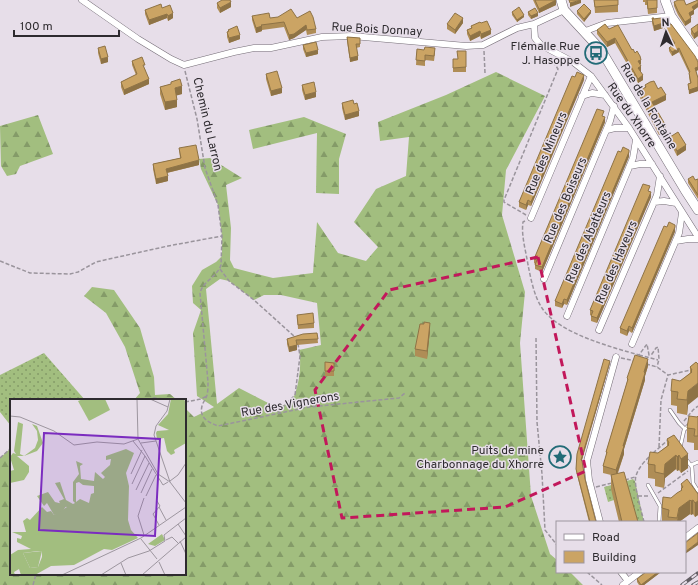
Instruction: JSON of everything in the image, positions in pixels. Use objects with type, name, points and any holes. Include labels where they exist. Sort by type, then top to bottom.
[{"type":"street","name":"Chemin du Larron","points":[[82,0],[131,34],[166,56],[184,65]]},
{"type":"street","name":"Rue de la Fontaine","points":[[561,0],[564,10],[601,50],[698,210]]},
{"type":"street","points":[[665,0],[671,16],[698,55]]},
{"type":"street","name":"Rue Bois Donnay","points":[[184,65],[254,48],[271,48],[322,37],[352,36],[466,46],[483,45],[517,28],[534,24],[564,10]]},
{"type":"street","points":[[584,32],[607,23],[671,16]]},
{"type":"street","name":"Rue du Xhorre","points":[[534,24],[534,32],[537,42],[573,62],[591,76],[614,106],[660,176],[698,238]]},
{"type":"street","name":"Rue des Mineurs","points":[[531,218],[591,76]]},
{"type":"street","points":[[582,96],[592,93],[605,95]]},
{"type":"street","name":"Rue des Boiseurs","points":[[544,279],[606,130],[614,106]]},
{"type":"street","points":[[606,130],[615,128],[629,128]]},
{"type":"street","name":"Rue des Abatteurs","points":[[567,316],[630,166],[635,153],[636,140]]},
{"type":"street","points":[[630,166],[652,164]]},
{"type":"street","name":"Rue des Haveurs","points":[[599,330],[654,202],[660,176]]},
{"type":"street","points":[[654,202],[664,201],[676,203]]},
{"type":"street","points":[[632,344],[681,228],[682,212]]},
{"type":"street","points":[[676,241],[688,238],[698,238]]},
{"type":"street","points":[[600,521],[588,473],[588,455],[616,357]]},
{"type":"street","points":[[686,537],[698,528]]},
{"type":"street","points":[[621,573],[626,583],[639,573]]},
{"type":"lane","points":[[670,410],[684,428]]},
{"type":"lane","points":[[694,422],[684,428],[680,446],[682,453],[690,464],[692,469],[693,484],[698,491]]},
{"type":"lane","points":[[690,464],[698,462]]},
{"type":"lane","points":[[648,485],[660,508],[658,521]]},
{"type":"path","points":[[483,45],[485,74]]},
{"type":"path","points":[[531,218],[504,202],[504,200],[558,69],[554,63],[558,54]]},
{"type":"path","name":"Chemin du Larron","points":[[184,65],[185,75],[197,119],[203,160],[218,205],[222,236],[222,265],[220,268]]},
{"type":"path","points":[[531,218],[523,222],[522,233],[532,285],[543,310],[553,321],[568,330],[602,344],[658,360]]},
{"type":"path","points":[[0,261],[30,273],[70,274],[78,272],[96,262],[222,236]]},
{"type":"path","points":[[186,402],[201,399],[207,396],[208,382],[200,293],[204,284],[216,274],[220,268],[229,281],[254,300],[295,337],[299,345],[300,356],[296,395],[277,414]]},
{"type":"path","points":[[536,338],[537,422],[545,530],[556,544]]},
{"type":"path","points":[[639,355],[648,344],[649,354],[652,354],[658,347],[657,367]]},
{"type":"path","points":[[616,357],[635,361]]},
{"type":"path","points":[[642,363],[657,367],[668,375],[694,369]]},
{"type":"path","points":[[659,447],[661,400],[668,375]]},
{"type":"path","name":"Rue des Vignerons","points":[[207,396],[202,406],[201,412],[203,418],[218,426],[309,407],[399,398],[405,393]]},
{"type":"path","points":[[150,399],[164,399]]},
{"type":"path","points":[[684,428],[684,421],[698,406]]},
{"type":"path","points":[[644,521],[635,477],[644,462],[659,447],[669,440]]},
{"type":"path","points":[[0,458],[10,449]]},
{"type":"path","points":[[638,496],[659,493],[692,469]]},
{"type":"path","points":[[621,481],[635,477]]},
{"type":"path","points":[[592,489],[613,483]]},
{"type":"path","points":[[588,573],[602,585]]},
{"type":"path","points":[[33,585],[36,575]]},
{"type":"highlighted area","points":[[538,257],[586,471],[505,507],[342,518],[315,390],[389,290]]},
{"type":"green space","points":[[496,72],[545,96],[506,170],[502,215],[525,292],[520,343],[531,496],[550,554],[556,559],[556,573],[571,573],[583,585],[0,585],[0,458],[10,449],[10,575],[186,575],[186,409],[194,417],[214,407],[197,396],[193,333],[201,310],[193,303],[192,286],[202,270],[216,262],[222,256],[222,236],[218,205],[201,169],[199,159],[210,158],[242,178],[226,185],[231,228],[230,260],[234,268],[273,278],[313,273],[317,222],[338,253],[366,261],[378,247],[354,222],[376,189],[406,176],[409,137],[380,141],[378,122],[446,95]],"holes":[[[220,279],[229,281],[254,300],[264,295],[281,295],[317,303],[321,345],[299,350],[299,377],[296,391],[291,403],[276,407],[239,388],[217,404],[206,289]]]},
{"type":"green space","points":[[38,115],[53,154],[20,166],[16,174],[7,176],[1,166],[0,126]]},
{"type":"green space","points":[[304,117],[346,134],[339,159],[339,194],[316,193],[317,133],[253,149],[249,130]]},
{"type":"green space","points":[[92,287],[114,290],[140,328],[154,377],[155,395],[170,394],[176,399],[135,399],[140,393],[125,347],[106,313],[84,296]]},
{"type":"green space","points":[[44,353],[84,399],[10,399],[10,425],[0,412],[0,375]]},
{"type":"green space","points":[[633,479],[635,481],[644,521],[633,521],[614,500],[608,502],[604,487]]},
{"type":"building","points":[[222,0],[230,0],[231,2],[220,8],[217,3]]},
{"type":"building","points":[[535,0],[556,0],[539,9]]},
{"type":"building","points":[[569,0],[581,0],[570,3]]},
{"type":"building","points":[[594,0],[618,0],[618,5],[595,7]]},
{"type":"building","points":[[647,0],[657,0],[657,8],[648,9]]},
{"type":"building","points":[[684,0],[686,5],[698,0],[698,3],[692,7],[694,10],[689,13],[691,18],[685,22],[674,2]]},
{"type":"building","points":[[161,4],[162,8],[170,5],[173,13],[168,16],[167,14],[149,20],[145,10]]},
{"type":"building","points":[[584,4],[591,11],[584,19],[577,11]]},
{"type":"building","points":[[519,7],[524,15],[517,20],[512,12]]},
{"type":"building","points":[[535,8],[538,13],[531,16],[528,12]]},
{"type":"building","points":[[291,9],[297,18],[310,11],[316,29],[307,30],[306,25],[294,34],[289,35],[284,22],[261,25],[262,26],[256,28],[252,16],[269,13],[270,18],[278,17]]},
{"type":"building","points":[[455,13],[463,18],[455,30],[447,24]]},
{"type":"building","points":[[652,18],[661,18],[663,23],[654,26]]},
{"type":"building","points":[[487,21],[491,30],[481,34],[480,31],[470,36],[467,30],[472,28],[471,26]]},
{"type":"building","points":[[605,24],[609,29],[618,25],[632,50],[633,49],[635,53],[637,51],[640,56],[641,60],[638,61],[641,66],[638,68],[643,75],[638,79],[615,38],[607,42],[597,30]]},
{"type":"building","points":[[671,24],[698,62],[698,67],[695,68],[698,78],[698,87],[689,90],[688,84],[691,83],[690,72],[679,48],[672,52],[669,48],[675,43],[664,29]]},
{"type":"building","points":[[698,24],[698,31],[694,34],[691,29]]},
{"type":"building","points":[[237,26],[240,35],[229,38],[227,32],[229,31],[228,30]]},
{"type":"building","points":[[347,37],[360,38],[360,44],[356,44],[358,56],[350,58]]},
{"type":"building","points":[[316,42],[318,50],[306,53],[303,45]]},
{"type":"building","points":[[105,46],[108,57],[101,59],[98,48]]},
{"type":"building","points":[[425,47],[435,48],[434,56],[425,55],[425,61],[416,60],[417,49],[424,50]]},
{"type":"building","points":[[457,51],[466,51],[466,67],[453,68],[453,59],[458,59]]},
{"type":"building","points":[[142,57],[145,65],[143,65],[149,79],[124,90],[121,82],[137,74],[132,61]]},
{"type":"building","points":[[277,71],[282,88],[271,91],[266,74]]},
{"type":"building","points":[[577,72],[584,75],[531,202],[528,200],[526,205],[519,202],[572,76],[575,77]]},
{"type":"building","points":[[180,79],[182,86],[175,88],[177,100],[165,102],[160,87],[171,84],[171,82]]},
{"type":"building","points":[[654,81],[658,89],[661,87],[666,95],[652,102],[666,126],[659,130],[639,91],[646,87],[645,85]]},
{"type":"building","points":[[314,82],[316,92],[305,95],[302,85]]},
{"type":"building","points":[[353,100],[354,104],[357,103],[359,111],[345,115],[342,103]]},
{"type":"building","points":[[597,109],[604,111],[602,116],[605,117],[542,267],[535,265],[537,260],[534,259]]},
{"type":"building","points":[[678,132],[686,145],[677,151],[670,137]]},
{"type":"building","points":[[196,145],[199,160],[166,169],[168,176],[156,179],[153,164],[181,158],[179,148]]},
{"type":"building","points":[[623,147],[629,150],[629,152],[567,300],[564,299],[562,304],[555,301],[618,151],[621,152]]},
{"type":"building","points":[[693,176],[695,180],[698,179],[698,195],[688,179]]},
{"type":"building","points":[[643,184],[650,186],[648,191],[651,192],[597,318],[591,316],[593,311],[590,310]]},
{"type":"building","points":[[669,222],[675,225],[675,227],[632,328],[629,326],[627,331],[620,328],[664,226],[667,227]]},
{"type":"building","points":[[313,313],[314,323],[298,325],[297,315]]},
{"type":"building","points":[[424,322],[430,323],[427,351],[415,349],[420,324],[424,324]]},
{"type":"building","points":[[317,333],[318,339],[296,340],[297,345],[289,347],[287,339],[303,334]]},
{"type":"building","points":[[635,355],[648,359],[616,470],[603,466],[628,379],[627,378]]},
{"type":"building","points":[[604,359],[610,361],[581,460],[596,521],[590,521],[576,469],[577,454]]},
{"type":"building","points":[[325,362],[334,363],[334,371],[325,371]]},
{"type":"building","points":[[696,362],[698,364],[698,383],[688,391],[687,400],[677,399],[678,392],[671,391],[672,379],[680,381],[692,372],[690,367]]},
{"type":"building","points":[[689,416],[698,416],[698,436],[694,436],[695,429],[687,428]]},
{"type":"building","points":[[674,435],[688,454],[681,459],[679,455],[677,457],[676,455],[665,464],[664,474],[655,472],[655,465],[648,464],[650,452],[658,453],[669,445],[667,439]]},
{"type":"building","points":[[624,472],[638,521],[622,521],[611,475]]},
{"type":"building","points":[[687,479],[698,494],[698,501],[695,503],[693,500],[690,500],[679,508],[677,518],[668,517],[669,510],[662,508],[663,497],[671,498],[682,490],[681,489],[683,487],[681,484]]},
{"type":"building","points":[[698,533],[698,542],[686,551],[686,542]]},
{"type":"building","points":[[645,573],[657,573],[641,585],[637,579]]},
{"type":"railway","points":[[682,585],[698,573]]},
{"type":"railway","points":[[693,585],[698,582]]},
{"type":"place","name":"Flémalle Rue J. Hasoppe","points":[[596,53]]},
{"type":"place","name":"Puits de mine Charbonnage du Xhorre","points":[[560,457]]}]
